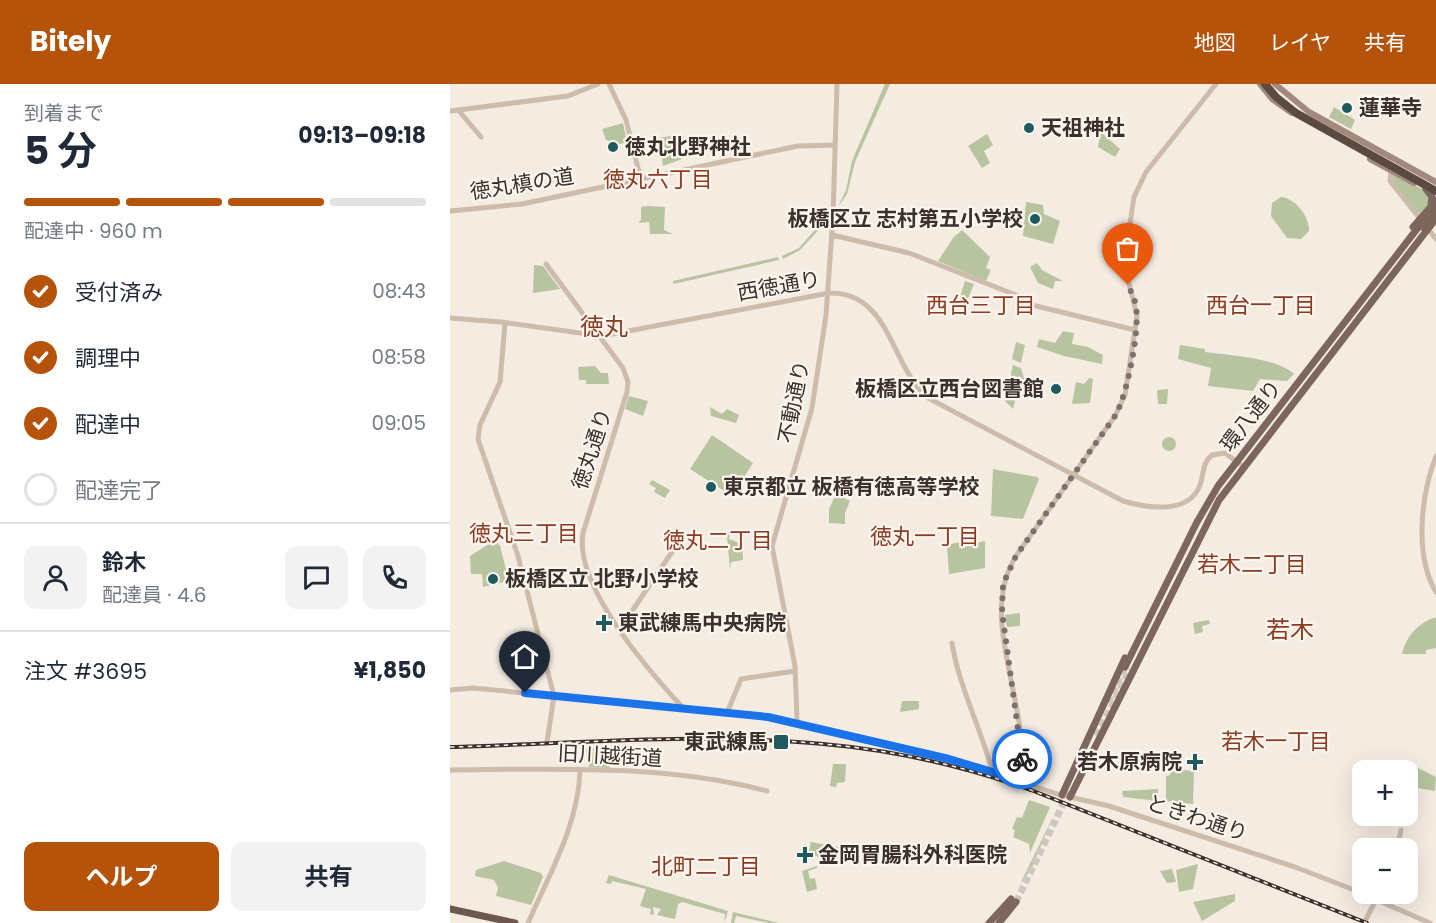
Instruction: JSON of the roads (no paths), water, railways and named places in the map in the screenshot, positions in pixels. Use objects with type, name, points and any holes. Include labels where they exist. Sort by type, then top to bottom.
[{"type":"highway","points":[[1265,84],[1275,97],[1296,113],[1436,192]]},
{"type":"highway","points":[[1270,84],[1284,99],[1307,115],[1436,184]]},
{"type":"highway","points":[[450,909],[515,923]]},
{"type":"highway","points":[[450,913],[493,923]]},
{"type":"main road","points":[[1260,84],[1281,106],[1391,171],[1436,192]]},
{"type":"main road","points":[[1275,84],[1309,112],[1436,184]]},
{"type":"main road","points":[[1347,322],[1364,307],[1420,219],[1434,204],[1426,189]]},
{"type":"main road","name":"環八通り","points":[[1374,288],[1434,204]]},
{"type":"main road","points":[[1066,796],[1130,682],[1153,624],[1175,579],[1219,500],[1347,322],[1360,299],[1374,288],[1436,217]]},
{"type":"main road","name":"環八通り","points":[[1347,322],[1265,419],[1239,463],[1211,504],[1153,624],[1128,668],[1160,596],[1204,508],[1239,463],[1347,322],[1374,288],[1436,217]]},
{"type":"main road","points":[[1066,796],[1127,654],[1160,596]]},
{"type":"main road","points":[[1094,728],[1101,727],[1102,733]]},
{"type":"main road","points":[[989,923],[1014,900]]},
{"type":"main road","points":[[994,923],[1014,900]]},
{"type":"main road","points":[[1001,923],[1014,910],[1014,900]]},
{"type":"street","points":[[450,111],[525,99],[568,96],[598,84]]},
{"type":"street","points":[[609,84],[626,120],[641,180]]},
{"type":"street","name":"不動通り","points":[[797,720],[795,671],[772,546],[812,408],[829,293],[837,84]]},
{"type":"street","points":[[1019,780],[1022,758],[1002,612],[1003,588],[1012,563],[1123,401],[1135,330],[1136,306],[1124,263],[1134,197],[1146,172],[1216,84]]},
{"type":"street","points":[[459,111],[481,137]]},
{"type":"street","name":"徳丸槙の道","points":[[450,211],[522,204],[798,146],[834,145]]},
{"type":"street","points":[[1391,171],[1390,181],[1436,239]]},
{"type":"street","points":[[832,235],[909,252],[1022,297],[1032,304],[1135,330]]},
{"type":"street","name":"徳丸通り","points":[[546,264],[623,368],[628,387],[584,529],[582,546],[590,580],[652,675],[684,709]]},
{"type":"street","name":"西徳通り","points":[[450,318],[598,336],[829,293],[852,296],[872,309],[892,339],[907,374],[928,398],[1123,501],[1145,506],[1174,507],[1191,498],[1199,488],[1205,462],[1212,455],[1223,452],[1239,463]]},
{"type":"street","points":[[505,323],[500,382],[480,425],[478,439],[518,556],[554,696],[547,742]]},
{"type":"street","points":[[1436,456],[1421,536],[1427,574],[1436,592]]},
{"type":"street","points":[[620,629],[676,546]]},
{"type":"street","points":[[952,643],[957,670],[978,722],[993,771]]},
{"type":"street","points":[[727,713],[741,679],[795,671]]},
{"type":"street","name":"ときわ通り","points":[[450,690],[473,688],[727,713],[784,721],[993,771],[1295,867],[1352,890]]},
{"type":"street","name":"旧川越街道","points":[[450,770],[580,770],[690,777],[767,791]]},
{"type":"street","points":[[528,923],[559,857],[579,791],[580,770]]},
{"type":"street","points":[[1399,838],[1401,830]]},
{"type":"street","points":[[1364,923],[1374,904]]},
{"type":"street","name":"ときわ通り","points":[[1392,904],[1430,923]]},
{"type":"tunnel","points":[[1108,703],[1125,667]]},
{"type":"tunnel","points":[[1097,736],[1130,669]]},
{"type":"tunnel","points":[[1016,902],[1069,792]]},
{"type":"railway","points":[[450,747],[730,739],[823,744],[876,750],[954,766],[1031,790],[1367,923]]},
{"type":"place","name":"蓮華寺","points":[[1347,108]]},
{"type":"place","name":"天祖神社","points":[[1029,128]]},
{"type":"place","name":"徳丸北野神社","points":[[613,147]]},
{"type":"place","name":"板橋区立 志村第五小学校","points":[[1035,219]]},
{"type":"place","name":"板橋区立西台図書館","points":[[1056,389]]},
{"type":"place","name":"東京都立 板橋有徳高等学校","points":[[711,487]]},
{"type":"place","name":"板橋区立 北野小学校","points":[[493,579]]},
{"type":"place","name":"東武練馬中央病院","points":[[604,623]]},
{"type":"place","name":"東武練馬","points":[[781,742]]},
{"type":"place","name":"若木原病院","points":[[1195,762]]},
{"type":"place","name":"金岡胃腸科外科医院","points":[[805,855]]},
{"type":"district","name":"徳丸六丁目","points":[[658,179]]},
{"type":"district","name":"西台三丁目","points":[[981,305]]},
{"type":"district","name":"西台一丁目","points":[[1261,305]]},
{"type":"district","name":"徳丸","points":[[604,327]]},
{"type":"district","name":"徳丸三丁目","points":[[524,533]]},
{"type":"district","name":"徳丸一丁目","points":[[925,536]]},
{"type":"district","name":"徳丸二丁目","points":[[718,540]]},
{"type":"district","name":"若木二丁目","points":[[1252,564]]},
{"type":"district","name":"若木","points":[[1290,630]]},
{"type":"district","name":"若木一丁目","points":[[1276,741]]},
{"type":"district","name":"北町二丁目","points":[[706,866]]}]
